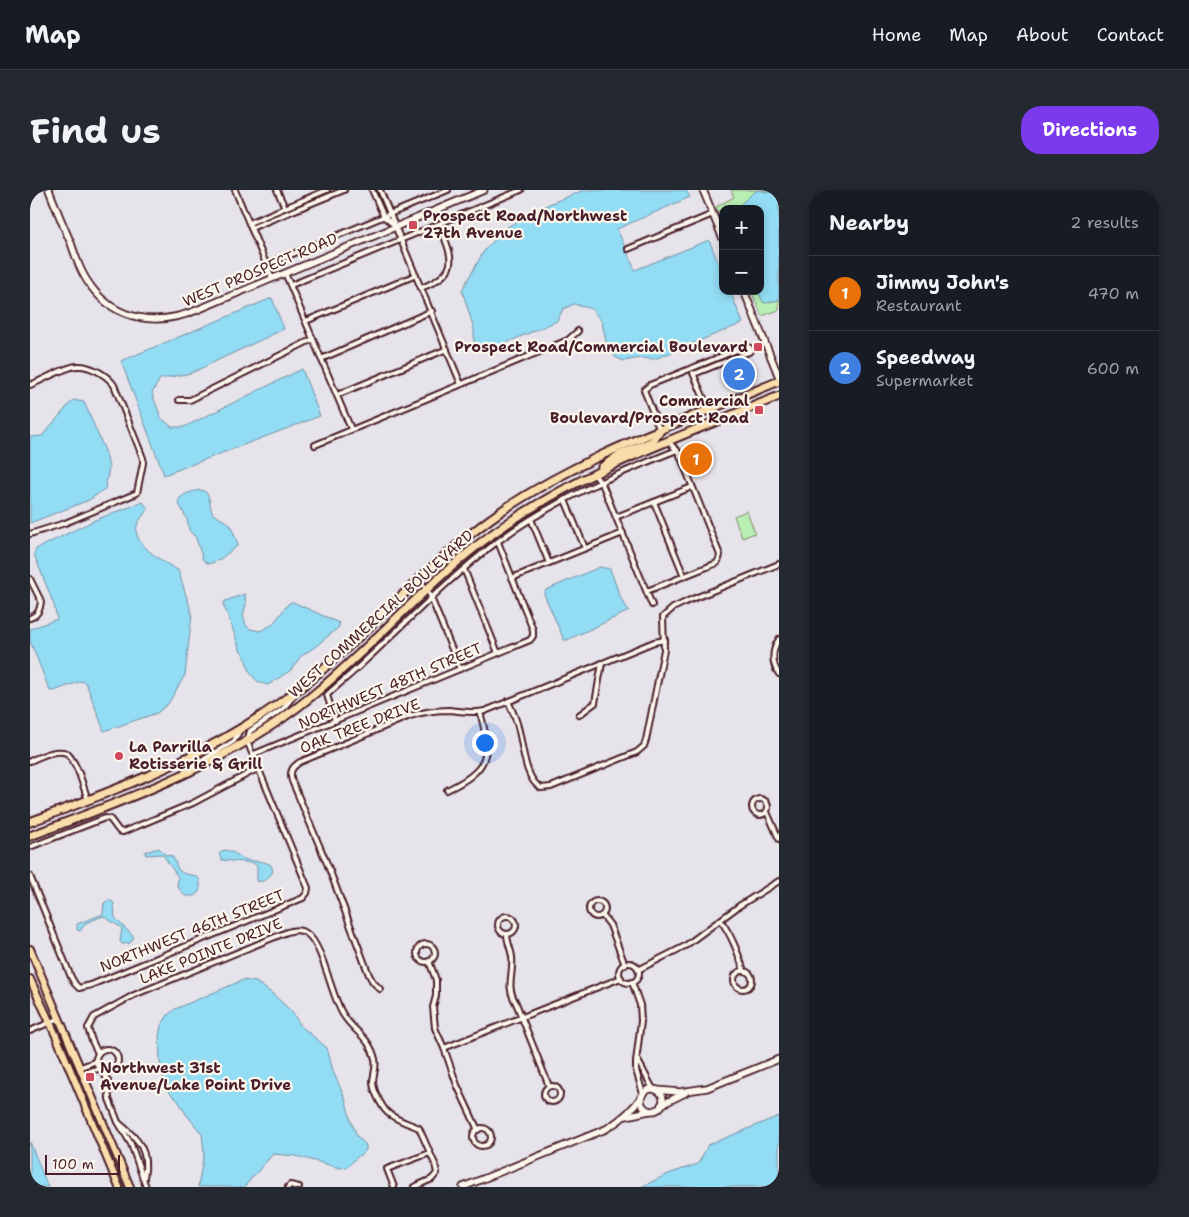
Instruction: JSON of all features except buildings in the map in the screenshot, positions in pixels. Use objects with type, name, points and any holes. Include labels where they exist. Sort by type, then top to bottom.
[{"type":"highway","name":"WEST COMMERCIAL BOULEVARD","points":[[30,822],[169,767],[203,751],[258,719],[333,660],[446,553],[475,530],[525,496],[588,462],[779,381]]},
{"type":"highway","name":"WEST COMMERCIAL BOULEVARD","points":[[30,836],[175,779],[247,741],[291,711],[343,669],[427,588],[468,553],[507,524],[557,493],[594,474],[779,396]]},
{"type":"highway","points":[[594,474],[614,458],[653,441],[660,431]]},
{"type":"main road","name":"WEST PROSPECT ROAD","points":[[48,190],[85,277],[92,287],[103,299],[124,313],[149,319],[176,318],[205,307],[484,190]]},
{"type":"main road","points":[[703,190],[719,229]]},
{"type":"main road","points":[[746,295],[779,377]]},
{"type":"main road","points":[[30,949],[130,1187]]},
{"type":"main road","points":[[30,979],[118,1187]]},
{"type":"main road","points":[[462,1187],[606,1129],[624,1117],[646,1091],[680,1092],[707,1088],[779,1059]]},
{"type":"main road","points":[[654,1090],[662,1096],[661,1105]]},
{"type":"main road","points":[[624,1117],[649,1110],[654,1111],[661,1105],[689,1091]]},
{"type":"main road","points":[[642,1095],[642,1106],[649,1110]]},
{"type":"street","points":[[235,190],[272,278]]},
{"type":"street","points":[[277,190],[285,208]]},
{"type":"street","points":[[249,222],[326,190]]},
{"type":"street","points":[[251,228],[344,190]]},
{"type":"street","points":[[372,190],[384,216],[396,226]]},
{"type":"street","points":[[380,190],[462,384]]},
{"type":"street","points":[[266,265],[448,190]]},
{"type":"street","points":[[291,285],[521,190]]},
{"type":"street","points":[[628,248],[713,214]]},
{"type":"street","points":[[421,288],[440,278],[451,266],[451,254],[439,224]]},
{"type":"street","points":[[285,272],[351,429]]},
{"type":"street","points":[[306,321],[416,275]]},
{"type":"street","points":[[321,359],[432,311]]},
{"type":"street","points":[[314,445],[568,340],[578,331]]},
{"type":"street","points":[[179,400],[190,400],[313,339]]},
{"type":"street","points":[[660,431],[644,390],[650,385],[747,346],[750,348],[749,352],[694,374]]},
{"type":"street","points":[[336,394],[447,349]]},
{"type":"street","points":[[30,385],[78,366],[97,371],[109,377],[140,447],[144,463],[137,493],[65,523],[30,534]]},
{"type":"street","points":[[692,369],[709,410]]},
{"type":"street","points":[[647,591],[717,563],[720,559],[676,450],[669,442]]},
{"type":"street","points":[[335,721],[327,695],[464,569],[531,519],[601,481],[676,450]]},
{"type":"street","points":[[594,474],[601,481],[652,605]]},
{"type":"street","points":[[616,518],[692,487]]},
{"type":"street","points":[[565,500],[585,548]]},
{"type":"street","points":[[654,502],[684,576]]},
{"type":"street","points":[[531,519],[549,563]]},
{"type":"street","points":[[498,542],[512,578],[623,533]]},
{"type":"street","points":[[508,701],[519,730],[523,757],[534,781],[541,788],[551,788],[633,754],[644,746],[665,640],[663,617],[671,610],[690,600],[779,564]]},
{"type":"street","points":[[464,569],[498,653]]},
{"type":"street","name":"NORTHWEST 48TH STREET","points":[[254,754],[530,640],[534,630],[512,578]]},
{"type":"street","points":[[30,579],[41,601],[38,613],[30,618]]},
{"type":"street","points":[[416,580],[427,588],[460,669]]},
{"type":"street","points":[[779,639],[773,659],[779,674]]},
{"type":"street","name":"OAK TREE DRIVE","points":[[380,989],[369,975],[328,866],[292,781],[292,769],[300,762],[416,714],[443,710],[480,712],[654,642],[665,640]]},
{"type":"street","points":[[579,715],[595,703],[602,663]]},
{"type":"street","name":"WEST COMMERCIAL BOULEVARD","points":[[247,741],[250,732],[283,709],[304,684]]},
{"type":"street","points":[[448,790],[470,778],[480,768],[486,758],[486,738],[480,712]]},
{"type":"street","name":"WEST COMMERCIAL BOULEVARD","points":[[175,779],[188,768],[234,740],[240,730]]},
{"type":"street","points":[[30,847],[105,818],[110,819],[119,831],[123,832],[193,803],[259,768],[247,741]]},
{"type":"street","points":[[30,761],[52,752],[67,753],[74,761],[88,800]]},
{"type":"street","name":"NORTHWEST 46TH STREET","points":[[30,876],[71,977],[77,987],[84,988],[303,898],[308,888],[259,768]]},
{"type":"street","points":[[767,812],[760,816],[755,814],[752,809],[754,801],[759,799],[765,800],[769,807],[767,812],[779,839]]},
{"type":"street","points":[[638,970],[685,946],[740,906],[779,881]]},
{"type":"street","points":[[596,901],[604,904],[602,915],[595,917],[590,914],[589,907],[592,902],[596,901]]},
{"type":"street","points":[[602,915],[610,925],[625,965]]},
{"type":"street","points":[[508,916],[513,918],[516,927],[513,932],[507,934],[502,932],[498,925],[500,919],[508,916]]},
{"type":"street","points":[[720,921],[732,939],[744,971],[749,973],[752,981],[749,986],[744,988],[736,985],[734,980],[738,973],[744,971]]},
{"type":"street","name":"LAKE POINTE DRIVE","points":[[98,1053],[88,1028],[94,1017],[134,994],[287,932],[295,930],[305,933],[316,945],[343,1016],[361,1034],[375,1058],[376,1070],[373,1082],[382,1107],[387,1113],[419,1128],[430,1153],[437,1173],[432,1179],[414,1187]]},
{"type":"street","points":[[507,934],[512,959],[510,980],[512,996],[549,1086]]},
{"type":"street","points":[[422,945],[430,945],[434,949],[434,955],[429,961],[423,962],[418,958],[417,952],[422,945]]},
{"type":"street","points":[[429,961],[436,980],[436,996],[433,1007],[435,1028],[478,1130]]},
{"type":"street","points":[[631,964],[638,970],[638,977],[632,982],[625,982],[621,978],[621,969],[625,965],[631,964]]},
{"type":"street","points":[[444,1048],[621,978]]},
{"type":"street","points":[[632,982],[640,1005],[641,1021],[636,1070],[642,1095]]},
{"type":"street","points":[[30,1031],[60,1018]]},
{"type":"street","points":[[106,1048],[117,1053],[119,1062],[110,1071],[82,1071],[94,1062],[98,1053],[106,1048]]},
{"type":"street","points":[[96,1059],[96,1064],[108,1081]]},
{"type":"street","points":[[637,1059],[654,1090]]},
{"type":"street","points":[[110,1071],[108,1081],[109,1100],[118,1122],[131,1144],[146,1187]]},
{"type":"street","points":[[638,1076],[644,1074]]},
{"type":"street","points":[[549,1086],[555,1086],[560,1093],[559,1098],[555,1102],[549,1102],[544,1096],[544,1091],[549,1086]]},
{"type":"street","points":[[118,1122],[134,1135],[143,1148],[146,1165],[144,1180]]},
{"type":"street","points":[[483,1129],[490,1134],[490,1140],[487,1144],[479,1146],[475,1142],[474,1134],[478,1130],[483,1129]]},
{"type":"street","points":[[394,1187],[387,1169],[430,1153]]},
{"type":"street","points":[[288,1187],[290,1184],[298,1187]]},
{"type":"green space","points":[[731,190],[779,190],[779,310],[762,316],[753,295],[764,295],[764,205],[720,205],[734,197]]},
{"type":"green space","points":[[747,511],[755,533],[742,538],[734,516]]},
{"type":"water","points":[[584,190],[686,190],[690,197],[617,229],[635,270],[709,240],[719,264],[719,295],[732,295],[743,323],[655,359],[640,358],[624,361],[615,357],[607,346],[602,322],[592,309],[574,304],[563,309],[557,321],[485,352],[478,349],[474,342],[474,329],[462,290],[484,251],[507,227],[549,204]]},
{"type":"water","points":[[758,190],[779,194],[779,300],[766,303],[763,302],[760,295],[764,295],[764,205],[740,205]]},
{"type":"water","points":[[272,298],[284,329],[191,373],[160,379],[152,393],[161,418],[172,427],[184,427],[302,369],[320,416],[164,475],[121,361]]},
{"type":"water","points":[[73,400],[84,402],[106,453],[109,468],[105,489],[89,500],[30,523],[30,437],[42,436]]},
{"type":"water","points":[[200,490],[204,491],[208,496],[213,514],[230,524],[238,544],[219,560],[209,564],[203,560],[196,538],[189,530],[187,519],[178,502],[184,495]]},
{"type":"water","points":[[143,502],[148,509],[137,526],[139,539],[150,552],[178,570],[192,614],[185,675],[168,704],[157,713],[104,731],[86,683],[81,681],[50,691],[30,641],[30,629],[57,619],[54,605],[34,554],[36,549],[95,520]]},
{"type":"water","points":[[600,567],[610,569],[621,599],[629,611],[564,640],[544,594],[546,590]]},
{"type":"water","points":[[245,594],[246,605],[243,615],[246,625],[250,629],[260,631],[272,625],[289,603],[293,602],[339,623],[339,627],[301,656],[291,670],[268,685],[262,683],[257,681],[251,674],[223,604],[225,601]]},
{"type":"water","points":[[159,848],[166,855],[172,856],[180,871],[200,880],[199,892],[194,896],[185,896],[177,886],[178,877],[163,855],[146,855],[145,852]]},
{"type":"water","points":[[224,850],[248,860],[267,863],[271,865],[273,871],[266,879],[257,881],[257,866],[253,863],[222,860],[219,854]]},
{"type":"water","points":[[109,900],[114,903],[115,918],[134,937],[130,943],[122,944],[120,941],[122,928],[103,916],[86,923],[80,931],[77,930],[77,924],[103,914],[104,903]]},
{"type":"water","points":[[243,980],[256,982],[273,994],[291,1011],[302,1027],[327,1048],[333,1071],[346,1101],[357,1136],[366,1145],[366,1150],[347,1166],[340,1168],[296,1156],[273,1154],[244,1187],[198,1187],[204,1153],[202,1134],[179,1102],[168,1091],[164,1082],[160,1062],[159,1036],[161,1026],[168,1015],[175,1009]]},
{"type":"water","points":[[779,1116],[779,1187],[641,1187],[668,1174],[698,1164],[708,1145]]},
{"type":"water","points":[[30,1142],[48,1187],[30,1187]]},
{"type":"place","name":"Prospect Road/Northwest 27th Avenue","points":[[413,225]]},
{"type":"place","name":"Prospect Road/Commercial Boulevard","points":[[758,347]]},
{"type":"place","name":"Speedway","points":[[739,374]]},
{"type":"place","name":"Commercial Boulevard/Prospect Road","points":[[759,410]]},
{"type":"place","name":"Jimmy John's","points":[[696,459]]},
{"type":"place","name":"La Parrilla Rotisserie & Grill","points":[[119,756]]},
{"type":"place","name":"Northwest 31st Avenue/Lake Point Drive","points":[[90,1077]]}]
